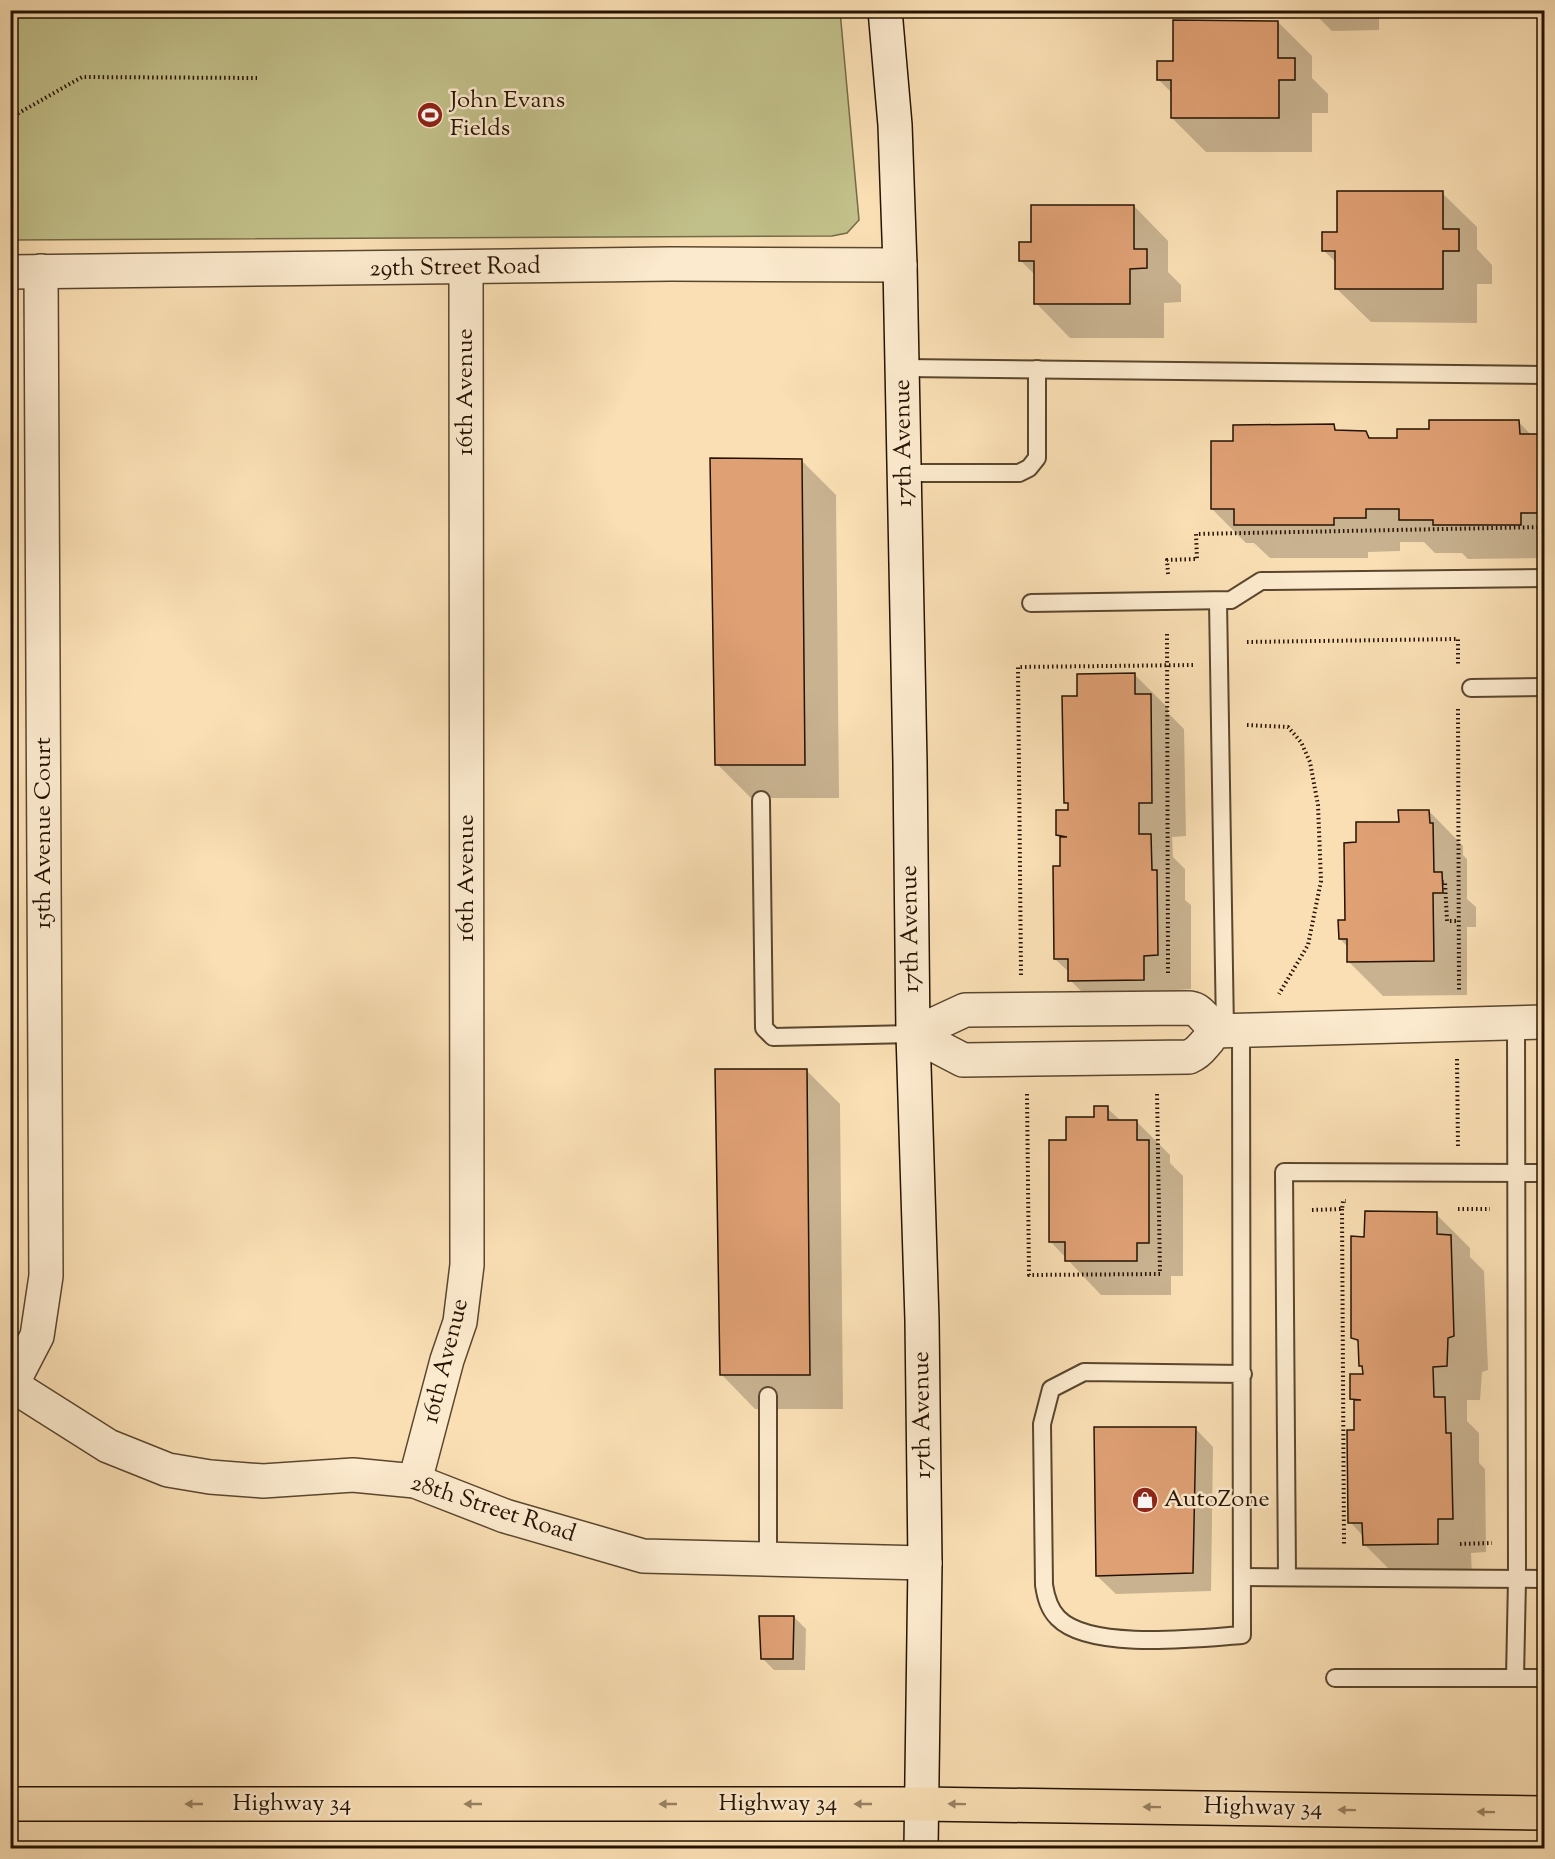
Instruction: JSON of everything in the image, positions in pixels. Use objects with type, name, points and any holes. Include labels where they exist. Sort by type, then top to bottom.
[{"type":"highway","name":"Highway 34","points":[[10,1804],[922,1804],[1545,1813]]},
{"type":"street","name":"17th Avenue","points":[[885,10],[895,125],[903,368],[913,1034],[922,1320],[925,1563],[921,1848]]},
{"type":"street","name":"29th Street Road","points":[[26,272],[671,264],[900,265]]},
{"type":"street","name":"16th Avenue","points":[[415,1481],[447,1360],[460,1322],[467,1265],[466,268]]},
{"type":"street","name":"15th Avenue Court","points":[[11,1386],[37,1336],[46,1276],[26,272]]},
{"type":"street","points":[[913,1034],[961,1011],[994,1009],[1188,1008],[1197,1011],[1212,1025],[1226,1030],[1530,1022]]},
{"type":"street","points":[[913,1034],[966,1060],[1189,1057],[1197,1053],[1212,1037],[1226,1030]]},
{"type":"street","name":"28th Street Road","points":[[11,1386],[108,1446],[168,1470],[210,1477],[263,1481],[353,1475],[415,1481],[505,1516],[643,1556],[925,1563]]},
{"type":"lane","points":[[903,368],[1545,375]]},
{"type":"lane","points":[[905,473],[1018,473],[1029,468],[1037,458],[1037,369]]},
{"type":"lane","points":[[1031,603],[1232,600],[1261,581],[1545,578]]},
{"type":"lane","points":[[1218,601],[1226,1030],[1243,1374],[1242,1635],[1162,1640],[1126,1639],[1078,1632],[1059,1619],[1048,1604],[1044,1585],[1042,1424],[1051,1389],[1084,1371],[1243,1374]]},
{"type":"lane","points":[[1464,693],[1545,687]]},
{"type":"lane","points":[[761,800],[764,1028],[773,1037],[913,1034]]},
{"type":"lane","points":[[1515,1678],[1517,1173],[1530,1022]]},
{"type":"lane","points":[[1287,1577],[1284,1172],[1545,1173]]},
{"type":"lane","points":[[768,1396],[768,1559]]},
{"type":"lane","points":[[1242,1577],[1545,1579]]},
{"type":"lane","points":[[1335,1678],[1545,1678]]},
{"type":"path","points":[[10,118],[82,77],[257,78]]},
{"type":"path","points":[[1168,582],[1167,560],[1197,559],[1197,534],[1545,527]]},
{"type":"path","points":[[1167,634],[1168,983]]},
{"type":"path","points":[[1247,650],[1247,641],[1458,639],[1458,674]]},
{"type":"path","points":[[1021,985],[1018,667],[1199,665]]},
{"type":"path","points":[[1459,996],[1464,693]]},
{"type":"path","points":[[1247,714],[1247,726],[1288,727],[1301,742],[1310,762],[1318,805],[1321,850],[1319,895],[1308,945],[1279,994]]},
{"type":"path","points":[[1442,882],[1445,882],[1447,921],[1459,921]]},
{"type":"path","points":[[1457,1059],[1458,1149]]},
{"type":"path","points":[[1027,1087],[1029,1275],[1160,1274],[1157,1087]]},
{"type":"path","points":[[1344,1544],[1342,1209],[1343,1201],[1354,1201]]},
{"type":"path","points":[[1312,1210],[1342,1209]]},
{"type":"path","points":[[1458,1209],[1491,1209]]},
{"type":"path","points":[[1460,1544],[1493,1542]]},
{"type":"shaded area","name":"John Evans Fields","points":[[10,11],[840,11],[859,220],[847,233],[832,236],[11,240]]},
{"type":"building","points":[[1173,20],[1278,21],[1278,58],[1295,58],[1295,80],[1279,80],[1279,118],[1171,118],[1171,80],[1157,80],[1157,61],[1173,61]]},
{"type":"building","points":[[1337,191],[1443,191],[1443,229],[1459,229],[1459,251],[1443,251],[1443,289],[1335,289],[1335,251],[1322,251],[1322,232],[1337,232]]},
{"type":"building","points":[[1031,205],[1134,205],[1134,249],[1147,249],[1147,268],[1130,269],[1130,304],[1034,304],[1034,261],[1019,261],[1019,242],[1031,242]]},
{"type":"building","points":[[1429,420],[1519,420],[1520,434],[1544,434],[1544,513],[1521,513],[1521,525],[1433,525],[1433,520],[1399,520],[1399,509],[1366,509],[1366,518],[1334,518],[1334,525],[1234,525],[1234,509],[1211,509],[1211,441],[1233,441],[1233,425],[1334,424],[1335,430],[1366,431],[1369,438],[1397,438],[1397,429],[1429,429]]},
{"type":"building","points":[[710,458],[802,459],[805,765],[715,765]]},
{"type":"building","points":[[1135,673],[1135,694],[1151,694],[1152,803],[1139,803],[1139,834],[1151,834],[1152,870],[1157,870],[1158,955],[1144,956],[1144,980],[1068,981],[1068,959],[1054,959],[1053,866],[1060,866],[1060,837],[1067,837],[1056,835],[1056,810],[1068,810],[1068,803],[1064,803],[1062,696],[1077,696],[1077,674]]},
{"type":"building","points":[[1398,810],[1429,810],[1430,823],[1433,823],[1434,872],[1442,872],[1443,893],[1433,893],[1434,961],[1347,962],[1347,939],[1339,939],[1338,920],[1345,920],[1344,843],[1356,842],[1356,822],[1399,822]]},
{"type":"building","points":[[715,1069],[807,1069],[810,1375],[720,1375]]},
{"type":"building","points":[[1094,1106],[1108,1106],[1108,1120],[1137,1120],[1137,1140],[1149,1140],[1149,1243],[1137,1243],[1137,1261],[1065,1261],[1065,1242],[1049,1242],[1049,1140],[1066,1140],[1066,1117],[1094,1117]]},
{"type":"building","points":[[1365,1211],[1437,1212],[1437,1234],[1451,1235],[1454,1336],[1448,1338],[1447,1366],[1433,1367],[1434,1397],[1445,1397],[1446,1433],[1451,1433],[1453,1519],[1438,1519],[1438,1544],[1363,1545],[1362,1523],[1348,1523],[1347,1430],[1354,1430],[1354,1400],[1361,1400],[1350,1399],[1350,1374],[1363,1374],[1362,1366],[1359,1366],[1358,1340],[1351,1338],[1351,1236],[1364,1237]]},
{"type":"building","name":"AutoZone","points":[[1094,1427],[1196,1427],[1193,1573],[1096,1576]]},
{"type":"building","points":[[759,1616],[794,1616],[793,1659],[761,1659]]},
{"type":"place","name":"John Evans Fields","points":[[430,115]]},
{"type":"place","name":"AutoZone","points":[[1145,1500]]}]
